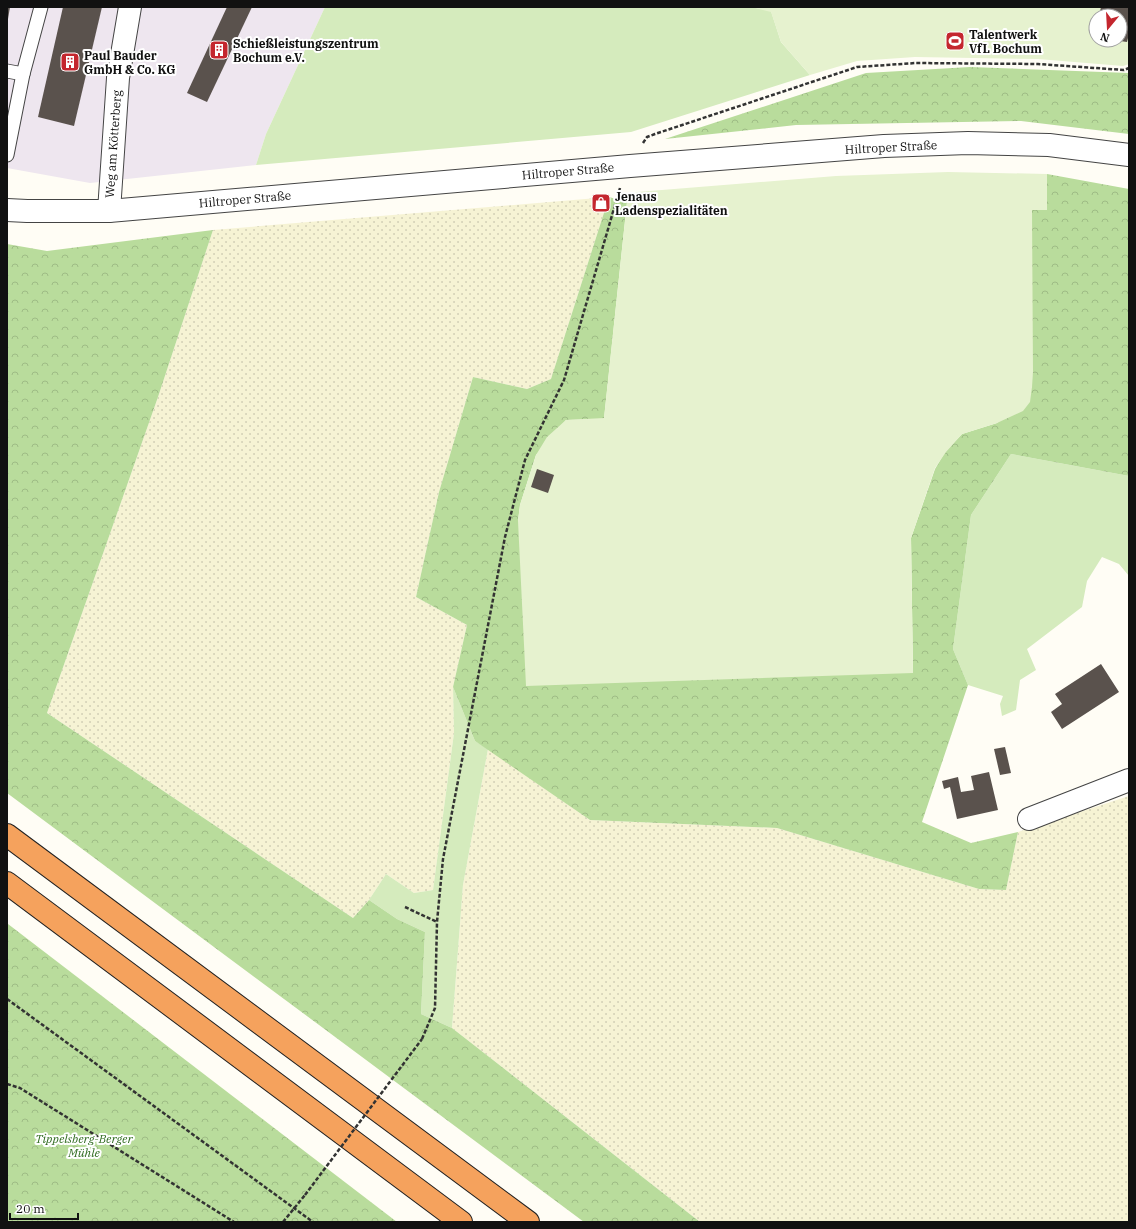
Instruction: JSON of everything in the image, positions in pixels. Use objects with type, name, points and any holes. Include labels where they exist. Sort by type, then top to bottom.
[{"type":"highway","points":[[7,835],[528,1222]]},
{"type":"highway","points":[[7,883],[461,1222]]},
{"type":"street","name":"Weg am Kötterberg","points":[[109,211],[118,78],[130,7]]},
{"type":"street","name":"Hiltroper Straße","points":[[7,210],[27,212],[109,211],[630,166],[884,146],[968,143],[1049,145],[1129,155]]},
{"type":"street","points":[[1030,819],[1129,780]]},
{"type":"lane","points":[[8,150],[23,74],[41,7]]},
{"type":"lane","points":[[7,71],[23,74]]},
{"type":"path","points":[[283,1222],[422,1039],[435,1008],[437,922],[443,859],[505,537],[525,460],[564,380],[616,200],[630,166],[647,137],[857,67],[916,63],[1038,64],[1124,70],[1129,68]]},
{"type":"path","points":[[405,907],[437,922]]},
{"type":"path","points":[[7,1000],[313,1222]]},
{"type":"path","points":[[7,1084],[27,1092],[234,1222]]},
{"type":"shaded area","points":[[7,7],[325,7],[266,134],[256,165],[90,183],[7,168]]},
{"type":"shaded area","points":[[609,197],[551,379],[527,389],[473,377],[439,492],[416,597],[467,625],[453,687],[454,733],[433,890],[414,893],[386,874],[369,900],[353,918],[47,713],[158,397],[213,230]]},
{"type":"shaded area","points":[[488,749],[590,820],[777,828],[979,889],[1006,890],[1018,832],[1129,796],[1129,1222],[700,1222],[452,1028],[463,885]]},
{"type":"green space","points":[[325,7],[751,7],[771,11],[781,42],[810,75],[631,132],[256,165],[266,134]]},
{"type":"green space","name":"Talentwerk VfL Bochum","points":[[751,7],[1129,7],[1129,64],[1123,66],[1038,59],[915,57],[857,61],[810,75],[781,42],[771,12]]},
{"type":"green space","points":[[970,67],[1129,73],[1129,134],[1021,121],[796,125],[665,139],[866,73]]},
{"type":"green space","points":[[948,172],[1047,174],[1047,210],[1032,210],[1033,372],[1030,402],[1023,411],[997,423],[962,434],[946,452],[935,468],[911,538],[913,673],[526,686],[518,521],[520,505],[536,455],[547,437],[566,420],[604,418],[627,202],[629,197],[637,192],[836,176]]},
{"type":"green space","points":[[1047,174],[1129,189],[1129,476],[1011,454],[971,515],[953,649],[968,685],[922,822],[971,843],[1018,832],[1006,890],[979,889],[777,828],[590,820],[475,741],[453,687],[467,625],[416,597],[439,492],[473,377],[527,389],[551,379],[609,197],[627,202],[604,419],[566,420],[536,455],[520,505],[518,521],[913,673],[911,538],[935,469],[945,452],[962,434],[997,423],[1032,387],[1032,210],[1047,210]]},
{"type":"green space","points":[[213,230],[158,397],[47,713],[353,918],[369,900],[397,919],[425,932],[421,1014],[452,1028],[700,1222],[584,1222],[7,793],[7,244],[47,251]]},
{"type":"green space","points":[[1011,454],[1129,476],[1129,576],[1119,564],[1102,557],[1087,581],[1082,607],[1027,649],[1036,670],[1020,680],[1016,710],[1002,716],[1000,704],[1003,696],[968,685],[953,649],[971,515]]},
{"type":"green space","points":[[453,687],[475,741],[488,749],[463,885],[452,1028],[421,1014],[425,932],[397,919],[369,900],[386,874],[414,893],[433,890],[454,733]]},
{"type":"green space","name":"Tippelsberg-Berger Mühle","points":[[8,924],[397,1222],[7,1222]]},
{"type":"building","points":[[7,7],[10,7],[8,19],[7,18]]},
{"type":"building","name":"Paul Bauder GmbH & Co. KG","points":[[63,7],[102,7],[74,126],[38,117]]},
{"type":"building","name":"Schießleistungszentrum Bochum e.V.","points":[[227,7],[252,7],[207,102],[187,93]]},
{"type":"building","points":[[1129,7],[1128,38],[1128,8],[1101,8]]},
{"type":"building","points":[[537,469],[554,475],[548,493],[531,487]]},
{"type":"building","points":[[1101,664],[1119,692],[1062,729],[1051,712],[1062,704],[1055,694]]},
{"type":"building","points":[[1005,747],[1011,773],[1000,775],[994,749]]},
{"type":"building","points":[[989,772],[998,810],[957,819],[950,787],[944,789],[942,781],[958,777],[961,792],[974,790],[971,776]]},
{"type":"place","name":"Talentwerk VfL Bochum","points":[[955,41]]},
{"type":"place","name":"Schießleistungszentrum Bochum e.V.","points":[[219,50]]},
{"type":"place","name":"Paul Bauder GmbH & Co. KG","points":[[70,62]]},
{"type":"place","name":"Jenaus Ladenspezialitäten","points":[[601,203]]}]
